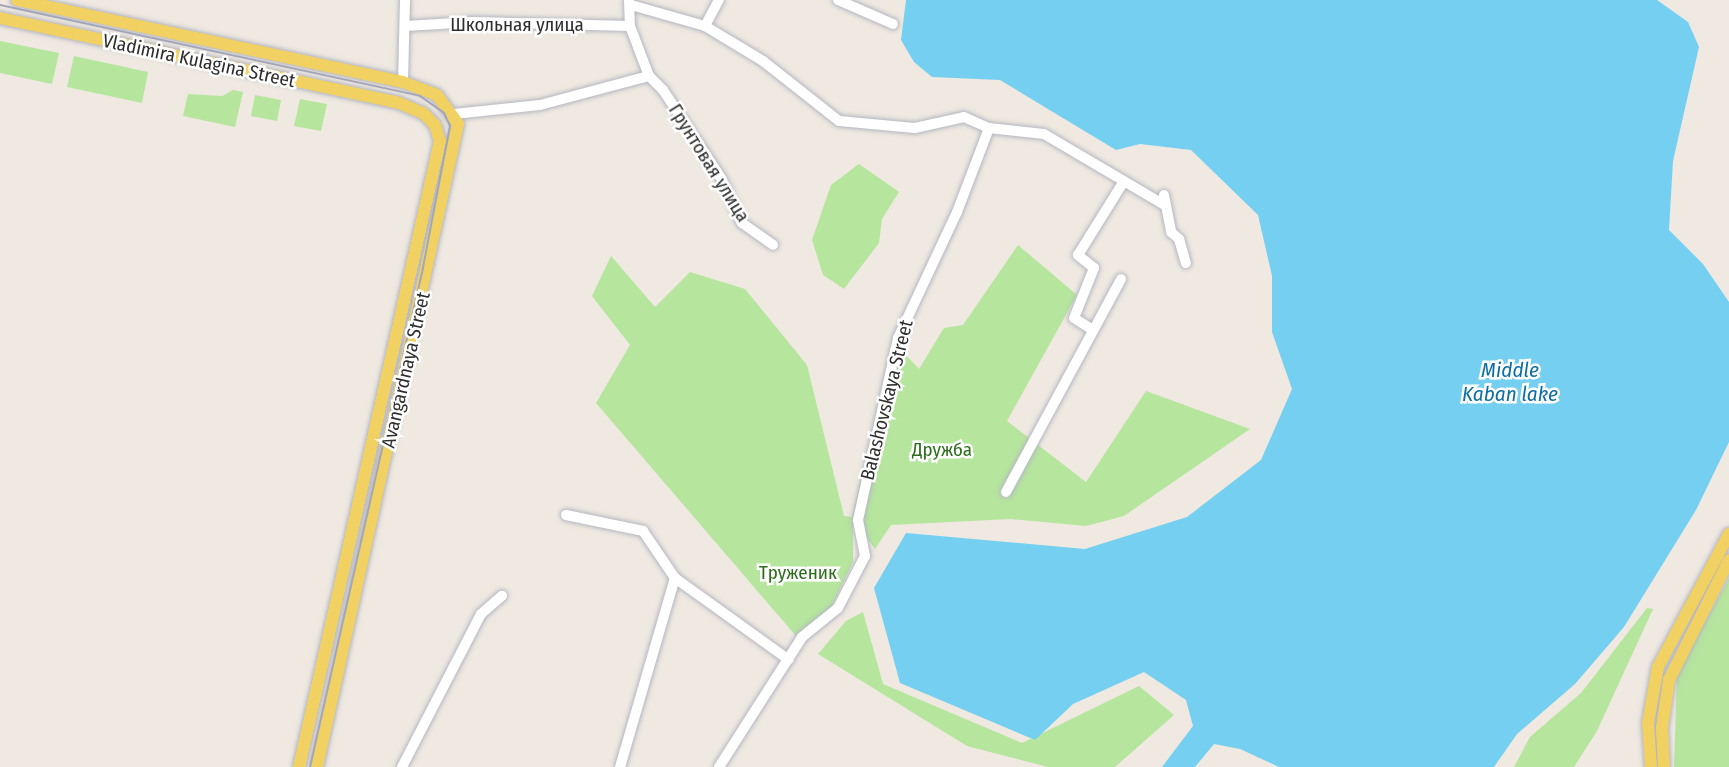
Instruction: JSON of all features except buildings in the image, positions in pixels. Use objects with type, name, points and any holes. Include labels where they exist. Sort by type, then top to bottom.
[{"type":"main road","name":"Vladimira Kulagina Street","points":[[17,0],[403,82]]},
{"type":"main road","name":"Vladimira Kulagina Street","points":[[0,18],[399,103]]},
{"type":"main road","points":[[403,82],[437,95],[454,114]]},
{"type":"main road","name":"Avangardnaya Street","points":[[299,767],[440,141],[435,125],[423,113],[399,103]]},
{"type":"main road","name":"Avangardnaya Street","points":[[317,767],[459,134],[454,114]]},
{"type":"main road","points":[[1651,767],[1648,723],[1658,667],[1729,534]]},
{"type":"main road","points":[[1664,767],[1662,728],[1669,680],[1729,560]]},
{"type":"street","points":[[403,82],[405,0]]},
{"type":"street","points":[[705,26],[719,0]]},
{"type":"street","points":[[838,0],[893,24]]},
{"type":"street","points":[[630,3],[705,26],[763,61],[839,121],[915,128],[964,117],[989,128],[1044,134],[1124,181],[1164,199],[1186,263]]},
{"type":"street","name":"Грунтовая улица","points":[[630,3],[630,26],[649,76],[663,90],[721,178],[742,223],[773,245]]},
{"type":"street","name":"Школьная улица","points":[[404,26],[474,22],[630,26]]},
{"type":"street","points":[[454,114],[540,105],[649,76]]},
{"type":"street","name":"Balashovskaya Street","points":[[719,767],[802,637],[838,608],[865,556],[858,520],[898,338],[957,212],[989,128]]},
{"type":"street","points":[[1093,330],[1074,317],[1094,268],[1078,255],[1124,181]]},
{"type":"street","points":[[1006,492],[1081,360],[1093,330],[1121,279]]},
{"type":"street","points":[[566,515],[643,531],[675,578],[789,660]]},
{"type":"street","points":[[620,767],[675,578]]},
{"type":"street","points":[[402,767],[481,614],[502,596]]},
{"type":"green space","points":[[0,41],[59,53],[52,84],[0,73]]},
{"type":"green space","points":[[74,56],[148,72],[142,103],[67,87]]},
{"type":"green space","points":[[233,90],[243,92],[235,127],[183,116],[188,94],[222,96]]},
{"type":"green space","points":[[255,95],[281,100],[277,121],[251,116]]},
{"type":"green space","points":[[300,99],[327,104],[321,131],[294,126]]},
{"type":"green space","points":[[859,164],[899,192],[882,219],[879,243],[844,289],[823,275],[812,240],[831,185]]},
{"type":"green space","points":[[1018,245],[1077,295],[1007,421],[1086,482],[1146,391],[1250,429],[1124,516],[1086,526],[1010,519],[891,525],[875,549],[853,519],[853,562],[828,614],[796,636],[596,403],[630,345],[592,296],[611,256],[655,307],[690,272],[745,289],[807,365],[844,516],[852,517],[893,341],[919,369],[944,328],[963,325]]},
{"type":"green space","points":[[1729,578],[1729,767],[1674,767],[1677,674]]},
{"type":"green space","points":[[1647,608],[1653,609],[1597,731],[1574,767],[1514,767],[1530,737],[1581,693]]},
{"type":"green space","points":[[863,612],[883,684],[1022,743],[1139,686],[1174,715],[1115,767],[1048,767],[967,746],[818,654],[846,621]]},
{"type":"water","name":"Middle Kaban lake","points":[[906,0],[1657,0],[1688,22],[1699,47],[1673,161],[1669,230],[1703,264],[1729,302],[1729,442],[1696,510],[1624,627],[1575,684],[1517,734],[1494,767],[1279,767],[1240,749],[1214,744],[1195,767],[1162,767],[1193,726],[1186,700],[1144,672],[1073,704],[1035,740],[900,683],[874,588],[906,533],[1085,549],[1187,517],[1261,460],[1292,389],[1272,332],[1272,276],[1258,215],[1191,150],[1140,144],[1116,150],[1000,80],[932,77],[914,62],[901,40]]},
{"type":"tram line","points":[[0,5],[420,96],[444,113],[450,126],[423,268],[310,767]]},
{"type":"park label","name":"Дружба","points":[[942,450]]},
{"type":"park label","name":"Труженик","points":[[798,573]]}]
